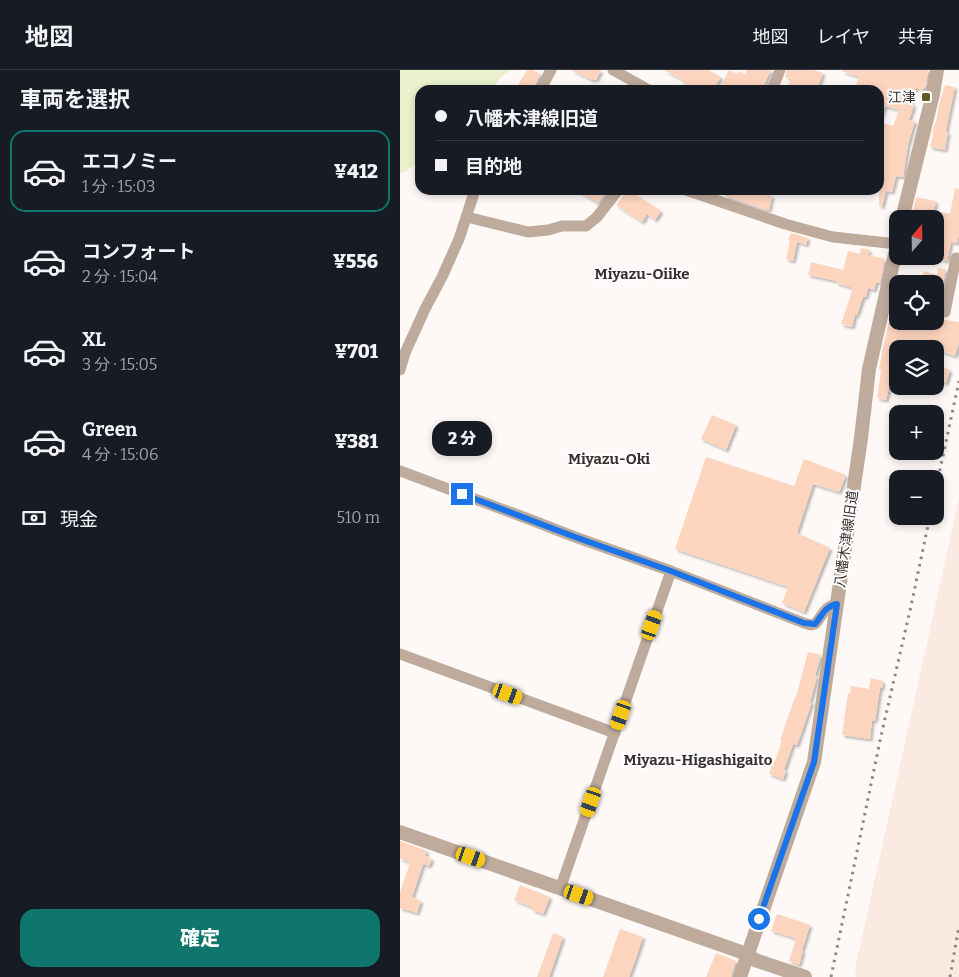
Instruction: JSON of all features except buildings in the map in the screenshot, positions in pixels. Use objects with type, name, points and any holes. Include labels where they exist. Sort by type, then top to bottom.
[{"type":"street","points":[[543,85],[551,70]]},
{"type":"street","points":[[613,70],[640,85]]},
{"type":"street","points":[[774,85],[780,70]]},
{"type":"street","points":[[904,210],[933,94],[937,70]]},
{"type":"street","points":[[400,370],[425,309],[442,277],[459,238],[473,195]]},
{"type":"street","points":[[467,216],[528,232],[548,230],[562,226],[586,226],[597,217],[614,195]]},
{"type":"street","points":[[722,195],[785,224],[833,237],[889,241]]},
{"type":"street","points":[[944,312],[956,258]]},
{"type":"street","name":"八幡木津線旧道","points":[[740,977],[814,762],[861,438],[869,369],[889,310]]},
{"type":"street","points":[[400,471],[671,571],[804,623],[815,624],[830,605],[837,604]]},
{"type":"street","points":[[560,889],[671,571]]},
{"type":"street","points":[[400,654],[615,733]]},
{"type":"street","points":[[400,832],[747,954],[755,960],[806,977]]},
{"type":"shaded area","points":[[959,498],[959,977],[856,977],[855,969]]},
{"type":"green space","points":[[400,70],[511,70],[501,77],[495,85],[415,85],[415,165],[405,172],[400,173]]},
{"type":"railway","points":[[940,470],[959,381]]},
{"type":"railway","points":[[831,977],[881,736],[928,525]]},
{"type":"railway","points":[[950,977],[959,926]]},
{"type":"place","name":"江津","points":[[926,97]]},
{"type":"district","name":"Miyazu-Oiike","points":[[642,274]]},
{"type":"district","name":"Miyazu-Oki","points":[[609,459]]},
{"type":"district","name":"Miyazu-Higashigaito","points":[[698,760]]},
{"type":"route","points":[[462,494],[671,571],[804,623],[815,624],[830,605],[837,604],[814,762],[759,919]]}]
